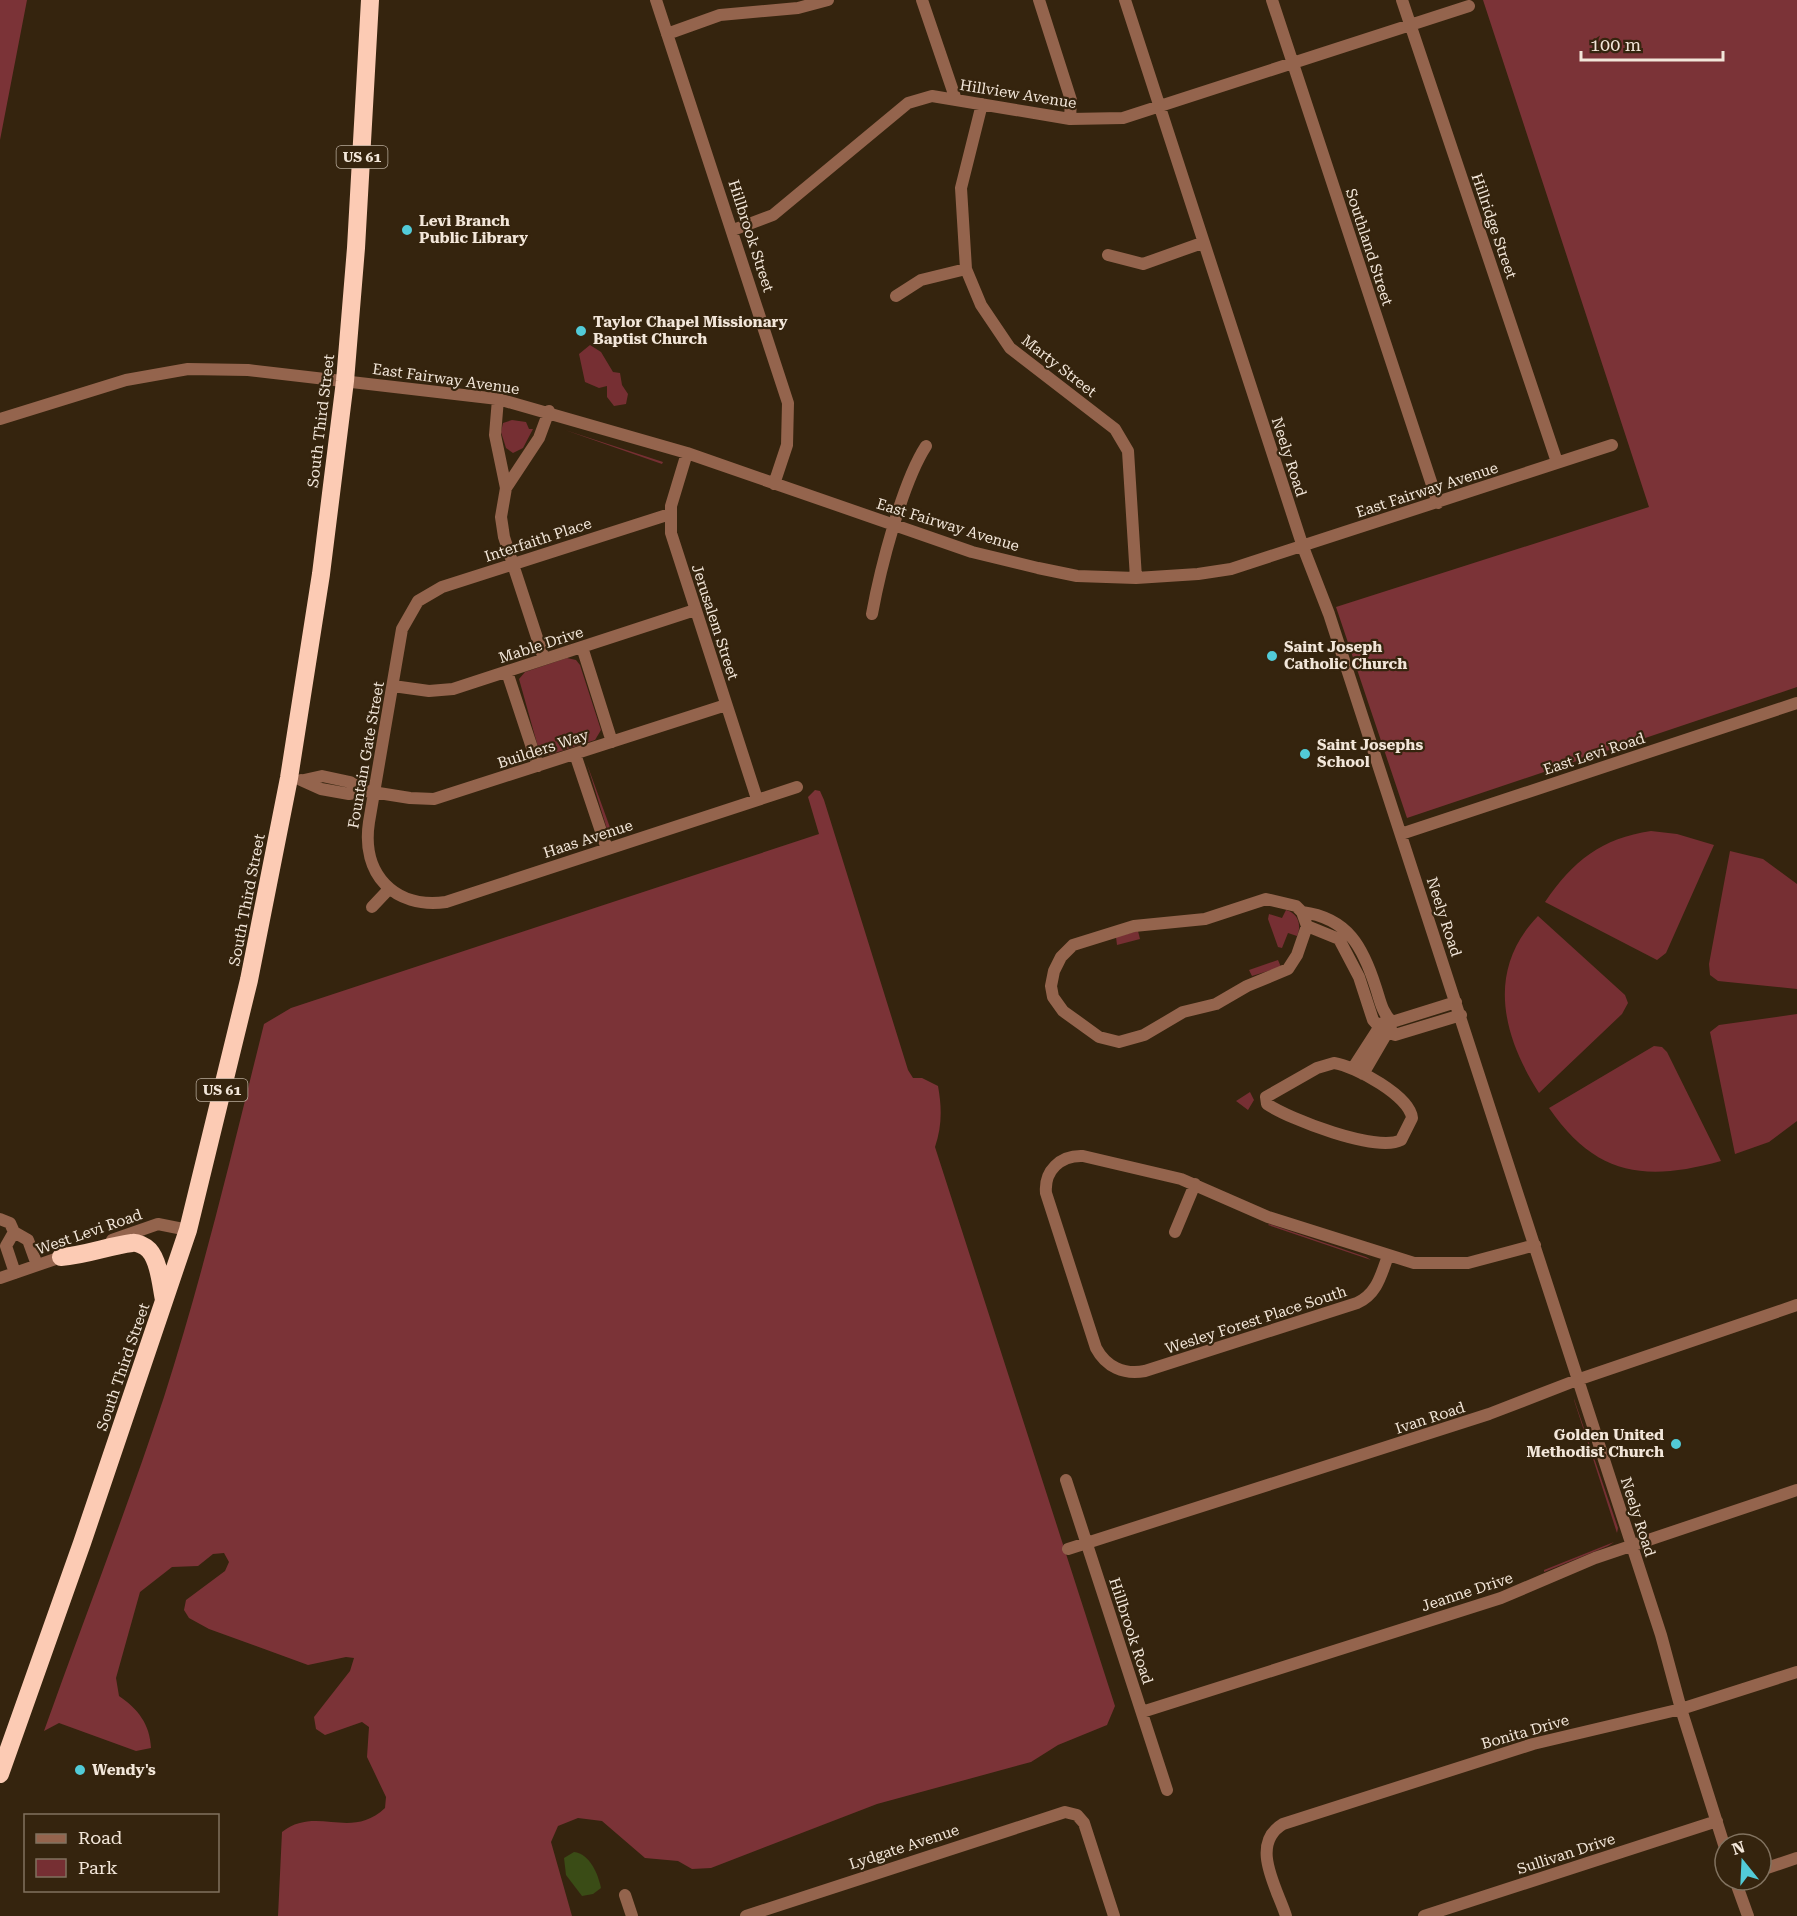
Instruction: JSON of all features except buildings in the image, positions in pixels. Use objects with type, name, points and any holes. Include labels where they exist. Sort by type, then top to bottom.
[{"type":"highway","name":"South Third Street","points":[[0,1774],[188,1230],[297,779],[345,381],[357,237],[370,0]]},
{"type":"highway","points":[[62,1257],[87,1255],[134,1242],[142,1245],[149,1250],[155,1262],[165,1300]]},
{"type":"street","name":"Hillbrook Street","points":[[656,0],[788,403],[787,445],[774,484]]},
{"type":"street","points":[[667,34],[720,15],[828,0]]},
{"type":"street","points":[[922,0],[956,100]]},
{"type":"street","points":[[1039,0],[1071,100],[1071,119]]},
{"type":"street","name":"Neely Road","points":[[1125,0],[1202,243],[1303,547],[1329,614],[1461,1015],[1661,1635],[1681,1709],[1720,1832]]},
{"type":"street","name":"Southland Street","points":[[1272,0],[1438,503]]},
{"type":"street","name":"Hillridge Street","points":[[1402,0],[1557,462]]},
{"type":"street","name":"Hillview Avenue","points":[[733,230],[773,214],[908,103],[932,96],[1071,119],[1123,117],[1469,6]]},
{"type":"street","name":"Marty Street","points":[[982,104],[961,188],[966,268],[981,305],[1010,348],[1115,429],[1128,452],[1136,578]]},
{"type":"street","points":[[1108,255],[1143,264],[1202,243]]},
{"type":"street","points":[[896,296],[921,280],[966,268]]},
{"type":"street","name":"East Fairway Avenue","points":[[0,419],[126,380],[188,369],[248,370],[498,399],[549,411],[687,453],[972,552],[1077,576],[1136,578],[1198,574],[1231,569],[1612,445]]},
{"type":"street","points":[[498,399],[495,427],[506,488],[501,524],[544,659]]},
{"type":"street","points":[[506,488],[524,457],[539,438],[549,411]]},
{"type":"street","points":[[872,614],[876,589],[916,461],[926,446]]},
{"type":"street","name":"Jerusalem Street","points":[[687,453],[670,514],[672,538],[757,799]]},
{"type":"street","points":[[500,455],[524,457]]},
{"type":"street","name":"Interfaith Place","points":[[418,601],[436,590],[670,514]]},
{"type":"street","name":"Fountain Gate Street","points":[[389,889],[376,873],[367,846],[370,791],[393,686],[402,629],[418,601]]},
{"type":"street","name":"Mable Drive","points":[[393,686],[429,691],[448,690],[695,610]]},
{"type":"street","points":[[582,647],[612,742]]},
{"type":"street","points":[[507,672],[538,766]]},
{"type":"street","name":"East Levi Road","points":[[1401,834],[1797,703]]},
{"type":"street","name":"Builders Way","points":[[297,779],[322,776],[350,782],[370,791],[434,799],[726,705]]},
{"type":"street","points":[[575,754],[607,849]]},
{"type":"street","name":"Haas Avenue","points":[[389,889],[422,902],[446,902],[797,787]]},
{"type":"street","points":[[372,907],[389,889]]},
{"type":"street","points":[[1266,899],[1296,906],[1302,912],[1307,926],[1297,955],[1288,969],[1247,986],[1216,1004],[1194,1008],[1170,1017],[1144,1035],[1129,1040],[1119,1042],[1099,1037],[1063,1011],[1053,997],[1052,981],[1061,957],[1073,945],[1101,935],[1134,926],[1205,919],[1266,899]]},
{"type":"street","points":[[1302,912],[1313,914],[1344,927],[1350,933],[1368,985],[1387,1025],[1395,1035],[1461,1015]]},
{"type":"street","points":[[1307,926],[1339,939],[1368,985]]},
{"type":"street","points":[[1358,1071],[1387,1025],[1456,1002]]},
{"type":"street","points":[[1411,1017],[1414,1030]]},
{"type":"street","points":[[1334,1063],[1358,1071],[1403,1100],[1410,1108],[1411,1123],[1401,1140],[1380,1144],[1295,1119],[1266,1104],[1266,1097],[1317,1068],[1334,1063]]},
{"type":"street","name":"Wesley Forest Place South","points":[[1195,1184],[1148,1170],[1078,1155],[1059,1161],[1048,1175],[1046,1193],[1094,1342],[1108,1364],[1125,1371],[1144,1371],[1357,1303],[1367,1298],[1375,1288],[1388,1256]]},
{"type":"street","points":[[1174,1232],[1195,1184],[1268,1217],[1414,1263],[1452,1265],[1487,1259],[1535,1245]]},
{"type":"street","points":[[0,1219],[9,1223],[14,1232],[28,1240],[37,1265]]},
{"type":"street","name":"West Levi Road","points":[[0,1278],[158,1224],[188,1230]]},
{"type":"street","points":[[14,1232],[6,1246],[15,1273]]},
{"type":"street","name":"Ivan Road","points":[[1068,1549],[1489,1414],[1577,1380],[1797,1305]]},
{"type":"street","name":"Hillbrook Road","points":[[1066,1480],[1167,1790]]},
{"type":"street","name":"Jeanne Drive","points":[[1142,1712],[1502,1598],[1631,1545],[1797,1490]]},
{"type":"street","name":"Bonita Drive","points":[[1286,1916],[1266,1858],[1269,1838],[1278,1827],[1287,1822],[1533,1744],[1681,1709],[1797,1672]]},
{"type":"street","name":"Lydgate Avenue","points":[[746,1916],[1058,1813],[1074,1814],[1084,1823],[1114,1916]]},
{"type":"street","name":"Sullivan Drive","points":[[1424,1916],[1717,1821]]},
{"type":"street","points":[[1773,1866],[1797,1858]]},
{"type":"street","points":[[1739,1892],[1748,1916]]},
{"type":"street","points":[[625,1895],[632,1916]]},
{"type":"green space","points":[[590,345],[601,352],[613,372],[620,373],[622,385],[628,394],[626,404],[614,406],[607,397],[607,386],[599,388],[585,382],[579,354]]},
{"type":"green space","points":[[512,420],[526,422],[529,429],[533,429],[523,448],[513,453],[506,448],[501,432],[503,423]]},
{"type":"green space","points":[[565,430],[663,462],[662,464]]},
{"type":"green space","points":[[567,658],[576,660],[580,665],[601,730],[595,740],[549,755],[538,747],[519,679],[525,672]]},
{"type":"green space","points":[[587,764],[612,833],[611,835],[607,829]]},
{"type":"green space","points":[[1651,831],[1677,834],[1714,845],[1666,953],[1657,960],[1545,902],[1566,875],[1590,854],[1618,839]]},
{"type":"green space","points":[[1730,851],[1763,859],[1797,884],[1797,989],[1718,981],[1710,975],[1709,964]]},
{"type":"green space","points":[[1286,910],[1296,917],[1299,928],[1297,936],[1288,933],[1282,948],[1278,947],[1268,919],[1269,914],[1282,918]]},
{"type":"green space","points":[[1538,916],[1625,995],[1628,1003],[1622,1014],[1539,1093],[1516,1048],[1505,1003],[1506,980],[1511,958],[1522,937]]},
{"type":"green space","points":[[1138,931],[1140,939],[1117,945],[1116,937]]},
{"type":"green space","points":[[1278,960],[1281,967],[1252,976],[1249,970]]},
{"type":"green space","points":[[1797,1014],[1797,1121],[1769,1142],[1735,1154],[1710,1032],[1719,1025]]},
{"type":"green space","points":[[1654,1046],[1662,1047],[1667,1052],[1721,1161],[1669,1171],[1624,1168],[1604,1160],[1585,1148],[1567,1131],[1549,1108]]},
{"type":"green space","points":[[1250,1092],[1254,1100],[1248,1110],[1236,1101]]},
{"type":"green space","points":[[1268,1225],[1366,1257],[1371,1260]]},
{"type":"green space","points":[[1574,1400],[1618,1528],[1617,1533]]},
{"type":"green space","points":[[1614,1542],[1608,1546],[1544,1572],[1544,1570]]},
{"type":"shaded area","points":[[0,0],[27,0],[0,140]]},
{"type":"shaded area","points":[[1483,0],[1797,0],[1797,687],[1407,818],[1336,607],[1649,507]]},
{"type":"shaded area","points":[[815,790],[820,791],[824,800],[908,1070],[913,1078],[922,1078],[938,1086],[941,1117],[935,1147],[1115,1706],[1107,1725],[1058,1745],[1031,1762],[877,1804],[711,1868],[692,1869],[678,1861],[645,1858],[602,1821],[578,1818],[558,1826],[551,1842],[572,1916],[278,1916],[282,1832],[295,1825],[308,1822],[359,1822],[385,1808],[386,1797],[367,1757],[369,1727],[362,1722],[325,1735],[316,1729],[314,1717],[350,1671],[354,1658],[346,1657],[308,1665],[209,1629],[189,1618],[184,1610],[186,1600],[225,1571],[229,1562],[224,1553],[213,1554],[198,1566],[172,1567],[140,1592],[116,1678],[119,1696],[132,1706],[145,1724],[151,1748],[136,1751],[59,1723],[44,1731],[164,1397],[205,1258],[264,1024],[291,1008],[819,834],[808,797]]},
{"type":"shaded area","points":[[574,1852],[585,1856],[598,1877],[601,1888],[593,1894],[582,1896],[566,1875],[564,1858]]},
{"type":"place","name":"Levi Branch Public Library","points":[[407,230]]},
{"type":"place","name":"Taylor Chapel Missionary Baptist Church","points":[[581,331]]},
{"type":"place","name":"Saint Joseph Catholic Church","points":[[1272,656]]},
{"type":"place","name":"Saint Josephs School","points":[[1305,754]]},
{"type":"place","name":"Golden United Methodist Church","points":[[1676,1444]]},
{"type":"place","name":"Wendy's","points":[[80,1770]]}]
